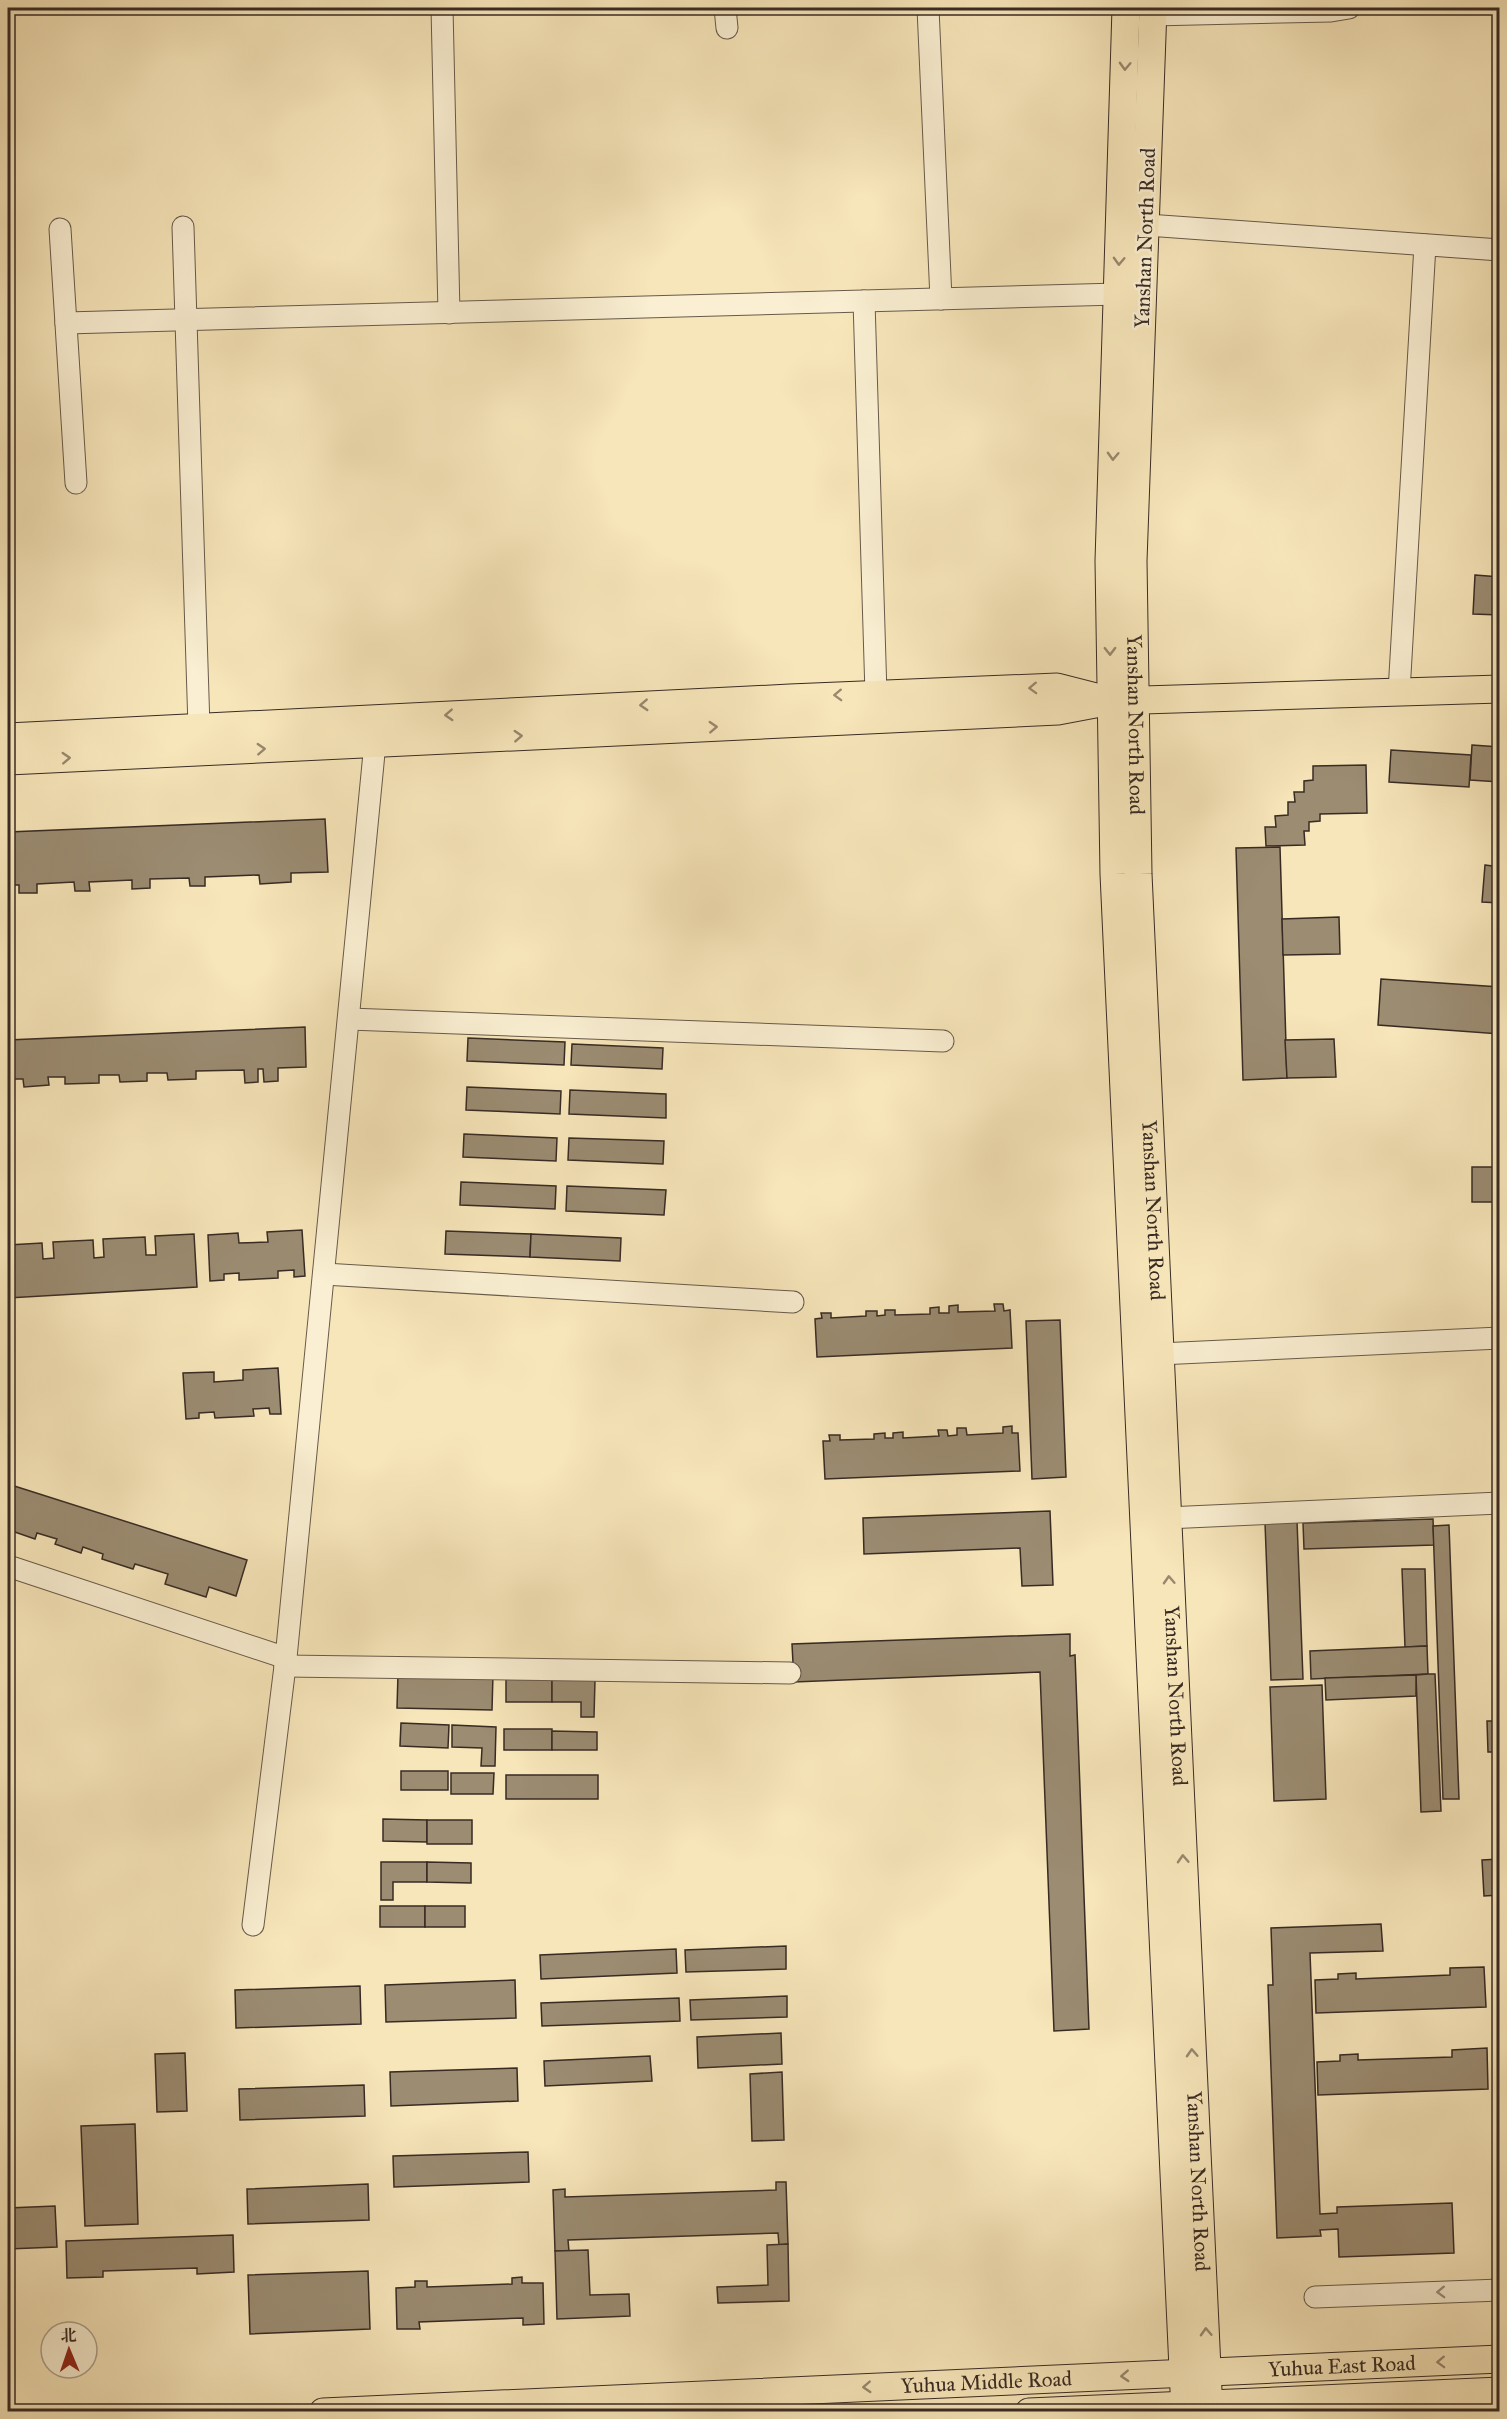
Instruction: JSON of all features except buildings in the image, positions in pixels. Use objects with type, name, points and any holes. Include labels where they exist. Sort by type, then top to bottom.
[{"type":"main road","name":"Yanshan North Road","points":[[1126,8],[1109,561],[1138,873],[1166,1518],[1197,2408]]},
{"type":"main road","name":"Yanshan North Road","points":[[1152,11],[1147,225],[1133,561],[1123,701],[1114,886],[1196,2373]]},
{"type":"main road","points":[[8,737],[1057,687],[1123,701]]},
{"type":"main road","points":[[8,761],[1058,711],[1123,701],[1500,689]]},
{"type":"main road","name":"Yuhua East Road","points":[[1196,2373],[1500,2359]]},
{"type":"main road","name":"Yuhua Middle Road","points":[[323,2412],[1196,2373]]},
{"type":"main road","name":"Yuhua East Road","points":[[1197,2408],[1500,2391]]},
{"type":"main road","name":"Yuhua Middle Road","points":[[1029,2412],[1197,2408]]},
{"type":"street","points":[[442,8],[449,313]]},
{"type":"street","points":[[928,8],[941,300]]},
{"type":"street","points":[[1152,11],[1331,11],[1349,8]]},
{"type":"street","points":[[1147,225],[1500,250]]},
{"type":"street","points":[[183,227],[199,727]]},
{"type":"street","points":[[60,229],[76,483]]},
{"type":"street","points":[[1398,692],[1425,245]]},
{"type":"street","points":[[66,323],[1118,294]]},
{"type":"street","points":[[864,302],[876,694]]},
{"type":"street","points":[[253,1925],[285,1662],[375,743]]},
{"type":"street","points":[[349,1019],[943,1041]]},
{"type":"street","points":[[324,1274],[793,1302]]},
{"type":"street","points":[[1159,1354],[1500,1338]]},
{"type":"street","points":[[1166,1518],[1500,1503]]},
{"type":"street","points":[[8,1566],[285,1662],[790,1673]]},
{"type":"street","points":[[1315,2297],[1500,2290]]}]
